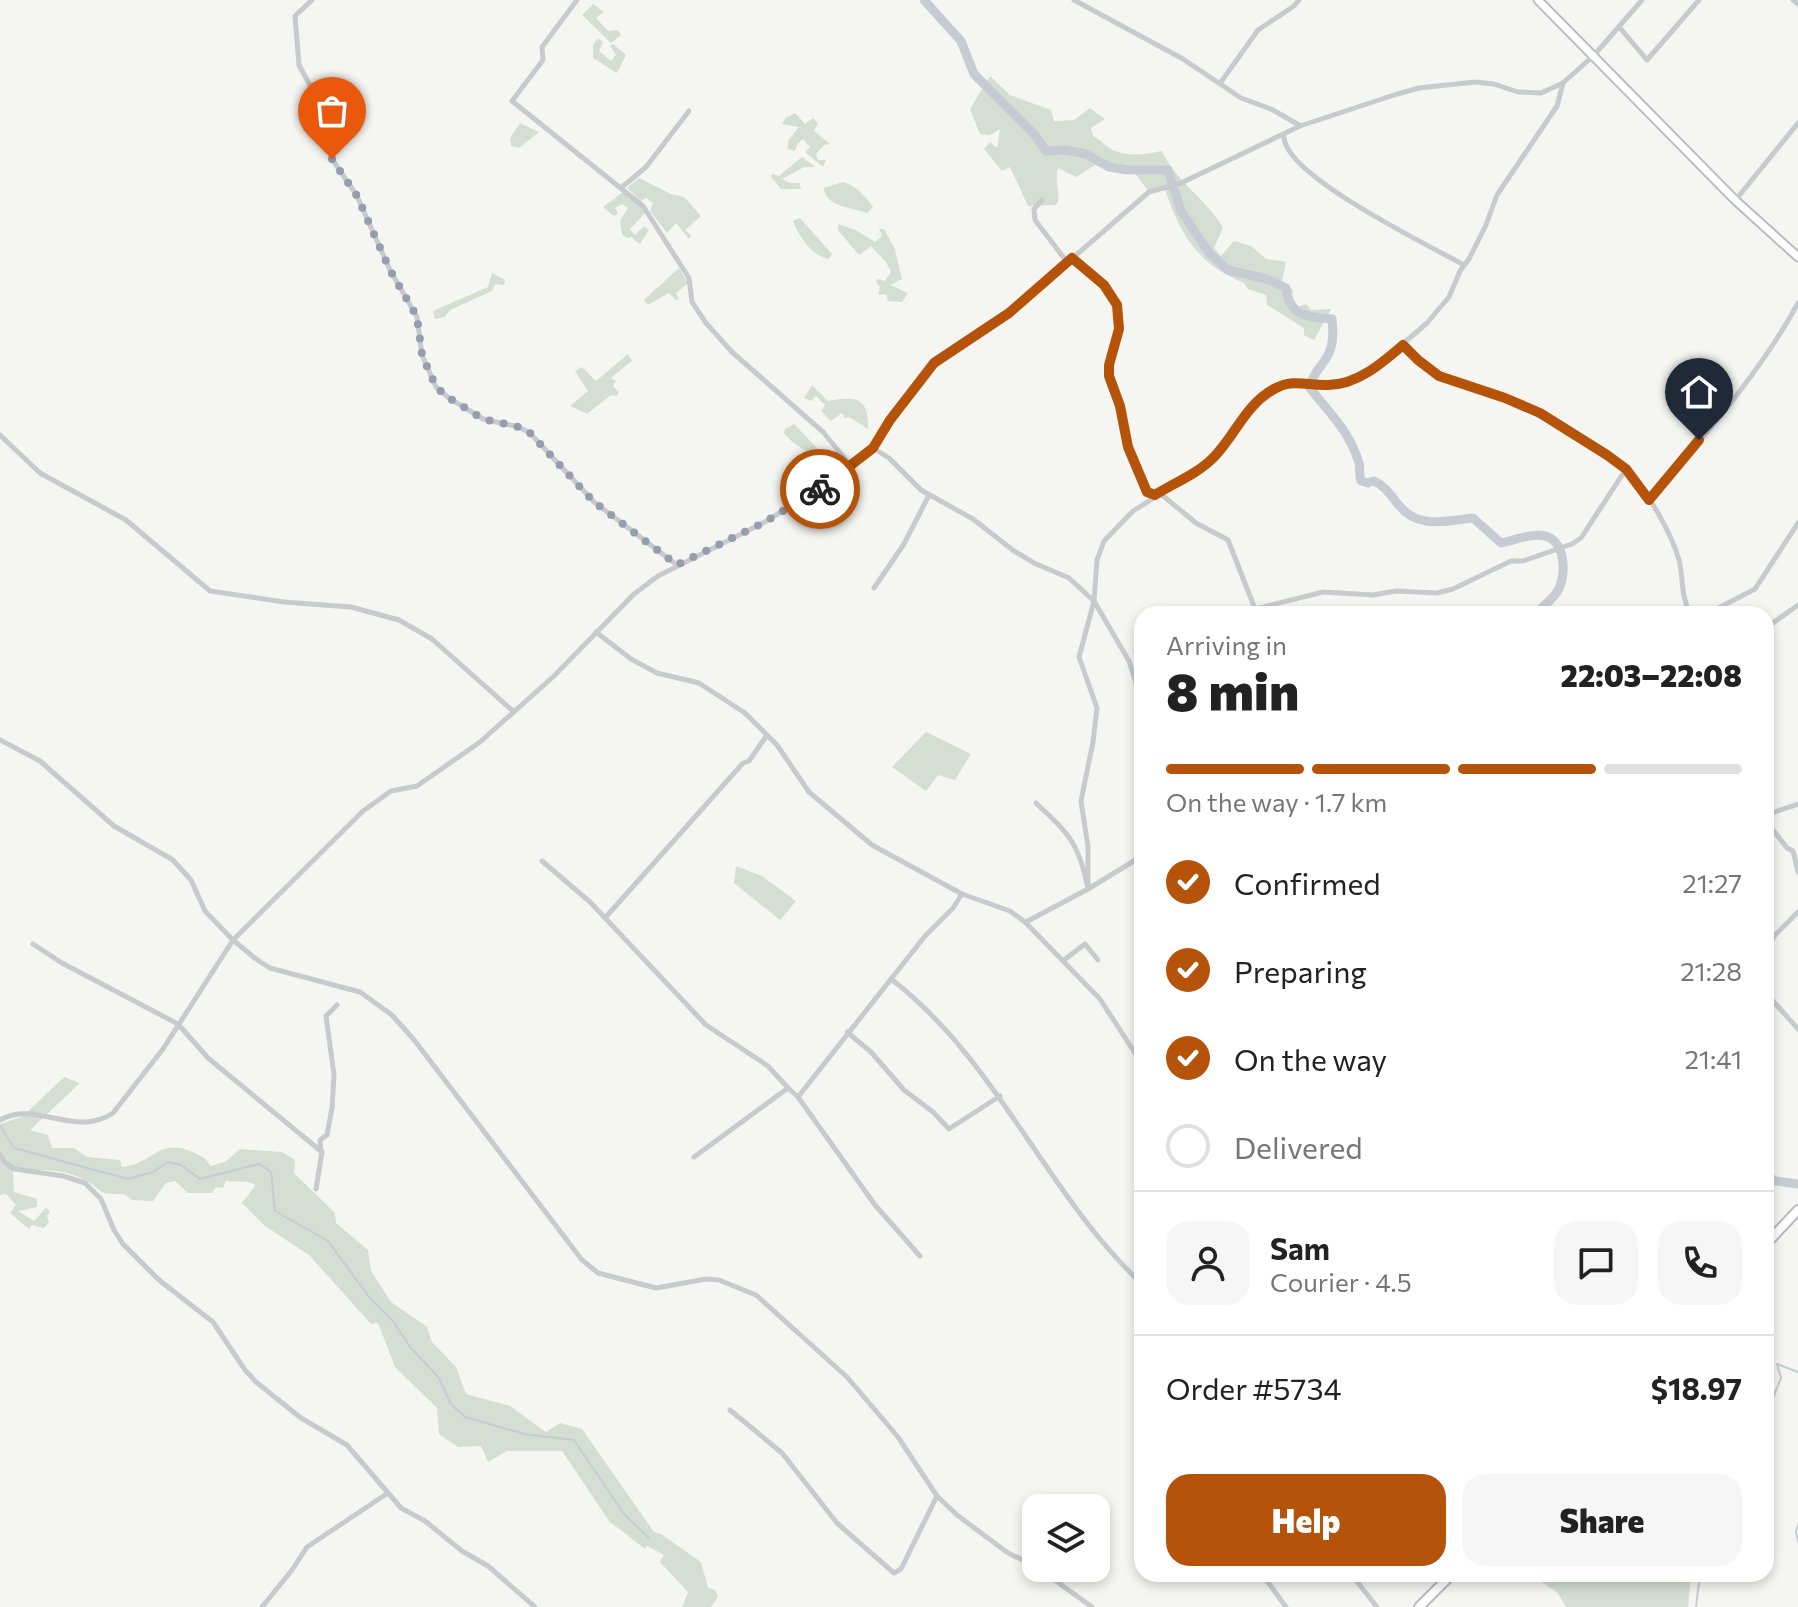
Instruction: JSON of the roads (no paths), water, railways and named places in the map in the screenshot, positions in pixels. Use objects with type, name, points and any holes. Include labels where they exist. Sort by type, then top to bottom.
[{"type":"highway","points":[[1774,1235],[1796,1212]]},
{"type":"highway","points":[[1419,1607],[1444,1582]]},
{"type":"main road","points":[[1541,0],[1735,200],[1798,257]]},
{"type":"main road","points":[[1594,54],[1738,197],[1798,251]]},
{"type":"street","points":[[312,0],[295,16],[299,65],[313,91],[332,159],[357,196],[390,270],[417,317],[422,355],[436,387],[483,419],[519,427],[530,433],[594,502],[677,565]]},
{"type":"street","points":[[577,0],[542,47],[543,60],[512,101],[643,206],[689,278],[692,302],[706,323],[732,352],[823,432],[851,466]]},
{"type":"street","points":[[1074,0],[1134,30],[1241,98],[1271,109],[1300,126]]},
{"type":"street","points":[[1221,83],[1258,30],[1299,0]]},
{"type":"street","points":[[0,1120],[23,1113],[86,1123],[106,1117],[135,1087],[233,940],[363,811],[391,791],[417,786],[480,742],[554,676],[634,594],[677,565],[796,505],[851,466],[873,448],[890,420],[934,363],[1009,313],[1149,192],[1181,183],[1300,126],[1419,88],[1475,82],[1531,94],[1550,90],[1563,83],[1594,54],[1642,0]]},
{"type":"street","points":[[1620,28],[1647,60],[1699,0]]},
{"type":"street","points":[[1793,0],[1798,4]]},
{"type":"street","points":[[1088,889],[1088,847],[1081,801],[1097,708],[1079,657],[1094,601],[1097,560],[1104,541],[1133,511],[1205,466],[1263,396],[1288,382],[1331,386],[1363,374],[1403,345],[1449,297],[1486,225],[1497,195],[1557,106],[1563,83]]},
{"type":"street","points":[[621,188],[646,167],[689,111]]},
{"type":"street","points":[[1738,197],[1798,123]]},
{"type":"street","points":[[1284,135],[1287,148],[1325,184],[1384,222],[1464,265]]},
{"type":"street","points":[[1042,200],[1034,209],[1035,220],[1069,260],[1104,285],[1117,305],[1119,329],[1109,376],[1120,406],[1128,447],[1147,492],[1162,495],[1196,523],[1228,540],[1254,606]]},
{"type":"street","points":[[1649,500],[1745,383],[1780,336],[1798,303]]},
{"type":"street","points":[[1403,345],[1439,376],[1540,413],[1626,469],[1649,500],[1679,561],[1681,590],[1687,606]]},
{"type":"street","points":[[0,435],[40,473],[126,520],[210,591],[303,605],[351,607],[399,620],[432,639],[513,711]]},
{"type":"street","points":[[873,448],[889,458],[921,490],[973,519],[1024,557],[1069,578],[1094,601],[1129,661],[1134,677]]},
{"type":"street","points":[[1274,606],[1323,592],[1373,595],[1396,591],[1437,593],[1453,589],[1511,561],[1523,561],[1563,547],[1581,538],[1626,469]]},
{"type":"street","points":[[874,588],[904,544],[929,495]]},
{"type":"street","points":[[1722,606],[1755,589],[1798,523]]},
{"type":"street","points":[[1774,622],[1798,605]]},
{"type":"street","points":[[596,632],[631,659],[657,673],[688,680],[716,692],[745,713],[777,745],[809,792],[872,845],[962,894],[1010,911],[1025,922],[1100,999],[1134,1052]]},
{"type":"street","points":[[605,918],[743,763],[749,761],[767,735]]},
{"type":"street","points":[[0,740],[40,761],[114,826],[173,860],[191,880],[205,911],[233,940],[270,968],[360,992],[392,1015],[582,1260],[598,1273],[656,1288],[706,1279],[719,1280],[756,1295],[847,1377],[898,1437],[937,1496],[979,1533],[1022,1560]]},
{"type":"street","points":[[1036,803],[1074,841],[1088,889]]},
{"type":"street","points":[[1774,812],[1798,804]]},
{"type":"street","points":[[1774,831],[1787,848],[1795,849],[1798,872]]},
{"type":"street","points":[[542,861],[605,918],[706,1025],[768,1066],[798,1097],[875,1205],[920,1256]]},
{"type":"street","points":[[1025,922],[1134,861]]},
{"type":"street","points":[[798,1097],[847,1032],[962,894]]},
{"type":"street","points":[[1774,937],[1798,912]]},
{"type":"street","points":[[33,944],[62,963],[178,1024],[208,1058],[322,1152]]},
{"type":"street","points":[[1064,960],[1085,944],[1098,960]]},
{"type":"street","points":[[891,979],[916,998],[948,1030],[1000,1096],[1093,1233],[1134,1276]]},
{"type":"street","points":[[1774,1002],[1798,1029]]},
{"type":"street","points":[[316,1189],[322,1152],[320,1140],[327,1135],[334,1075],[326,1016],[337,1005]]},
{"type":"street","points":[[847,1032],[871,1052],[904,1090],[949,1129],[1000,1096]]},
{"type":"street","points":[[694,1157],[788,1088]]},
{"type":"street","points":[[0,1155],[5,1163],[15,1169],[79,1179],[90,1187],[101,1199],[123,1244],[159,1280],[213,1322],[250,1376],[301,1418],[347,1445],[401,1508],[425,1521],[462,1551],[488,1566],[535,1607]]},
{"type":"street","points":[[730,1410],[782,1453],[837,1523],[894,1573],[901,1569],[937,1496]]},
{"type":"street","points":[[262,1607],[307,1547],[388,1493]]},
{"type":"street","points":[[1058,1582],[1092,1607]]},
{"type":"street","points":[[1268,1582],[1286,1607]]},
{"type":"street","points":[[1357,1582],[1377,1607]]},
{"type":"waterway","points":[[924,0],[961,41],[974,74],[1035,135],[1046,151],[1066,150],[1086,154],[1109,167],[1127,170],[1168,170],[1181,211],[1209,253],[1228,270],[1267,279],[1286,288],[1295,310],[1332,319],[1331,349],[1310,388],[1350,441],[1359,463],[1361,481],[1378,483],[1405,512],[1422,520],[1442,522],[1473,518],[1501,543],[1535,535],[1552,539],[1561,552],[1562,578],[1555,595],[1543,606]]},
{"type":"waterway","points":[[0,1126],[14,1148],[128,1179],[153,1172],[168,1162],[181,1165],[200,1179],[259,1164],[271,1172],[275,1211],[328,1241],[369,1297],[393,1321],[410,1347],[439,1378],[451,1404],[465,1417],[524,1434],[574,1440],[624,1514],[649,1538]]},
{"type":"waterway","points":[[1774,1180],[1798,1184]]},
{"type":"waterway","points":[[1774,1395],[1781,1378],[1777,1364],[1798,1372]]},
{"type":"waterway","points":[[1798,1525],[1798,1542]]},
{"type":"waterway","points":[[1696,1607],[1699,1582]]}]
